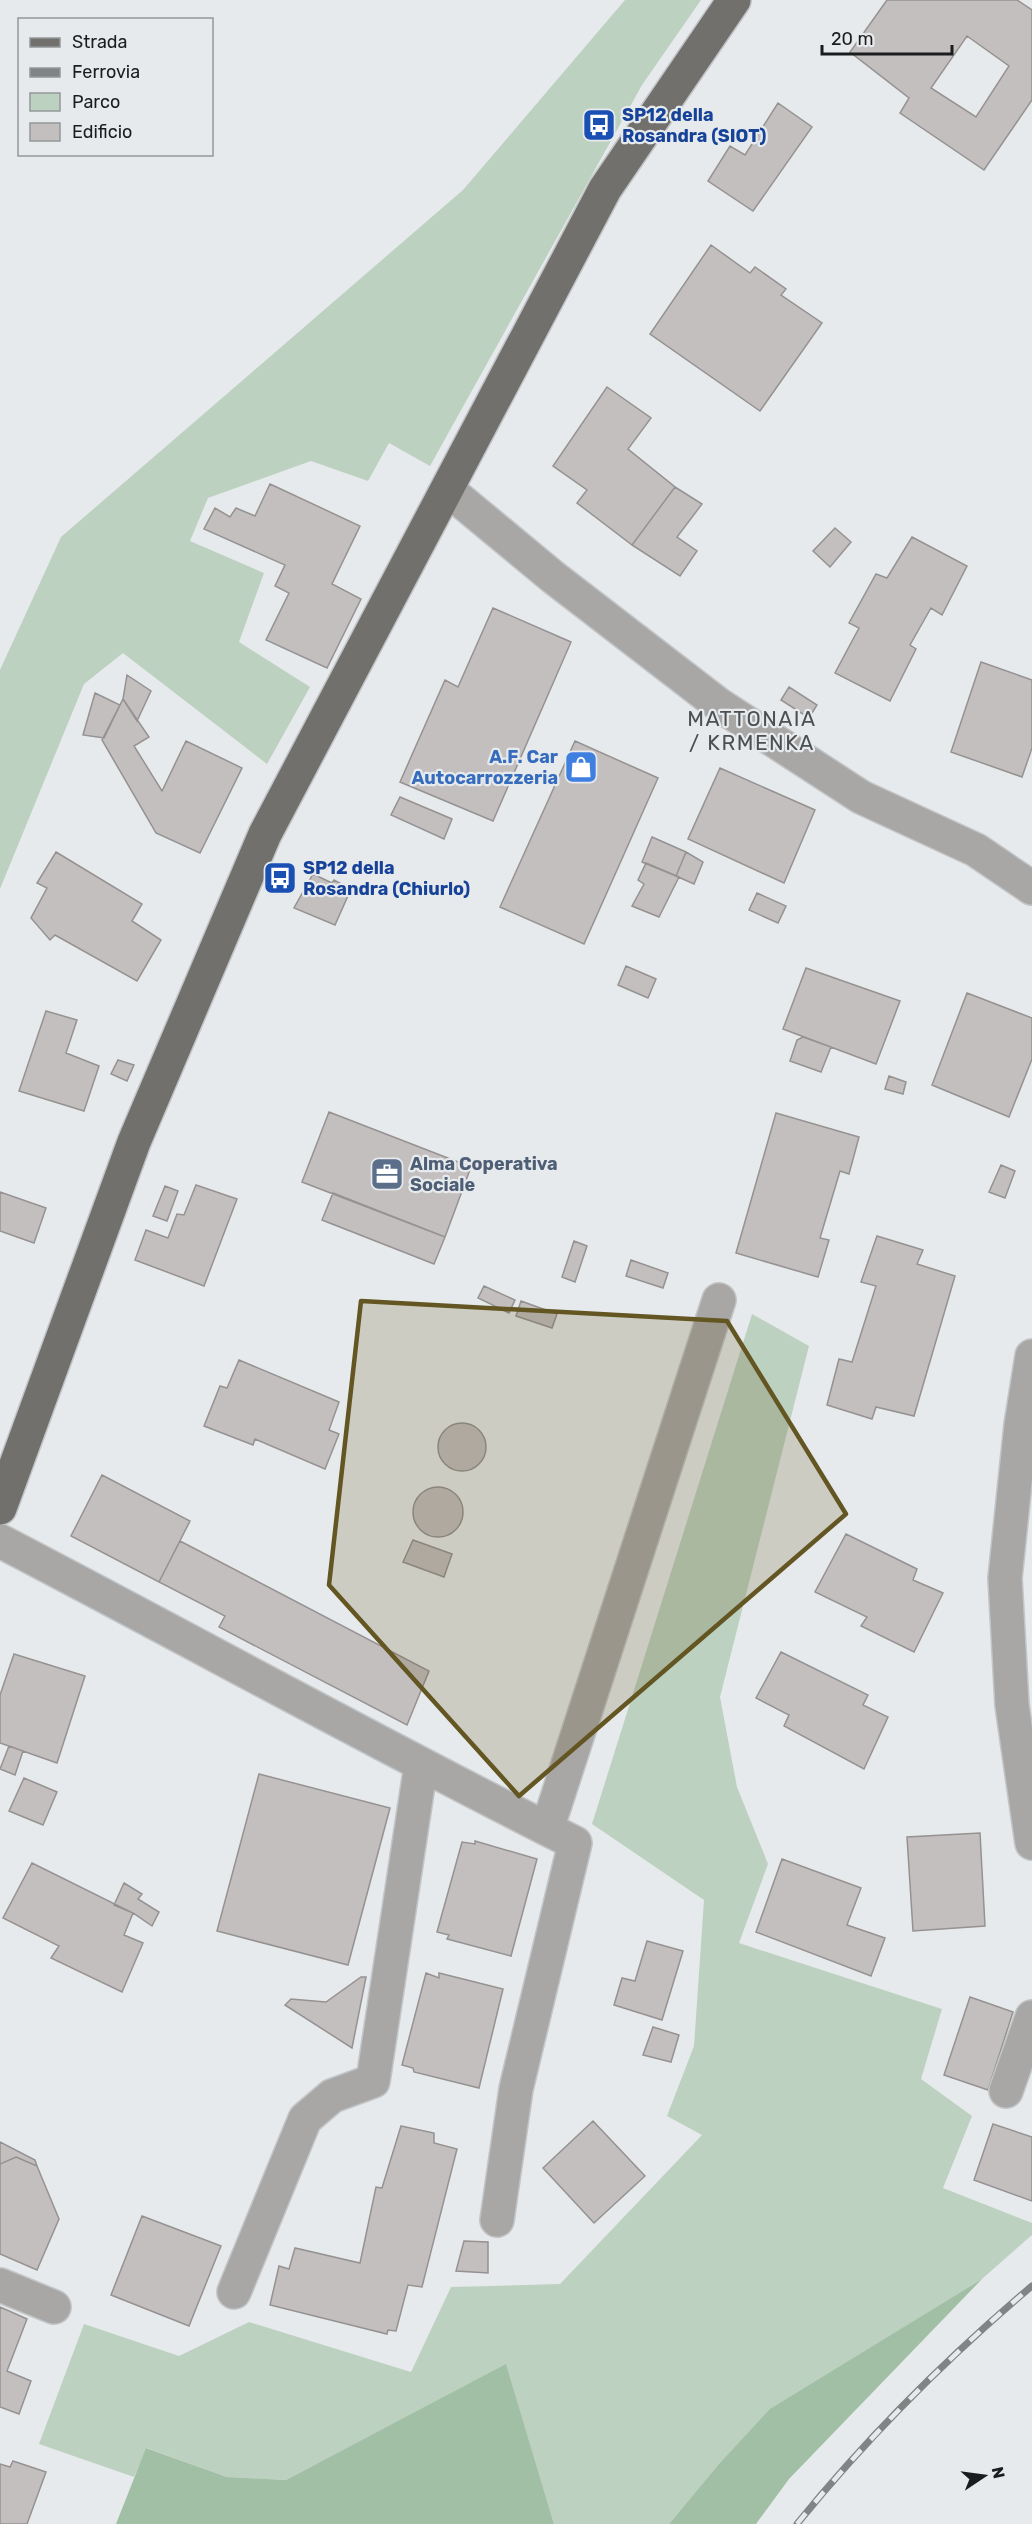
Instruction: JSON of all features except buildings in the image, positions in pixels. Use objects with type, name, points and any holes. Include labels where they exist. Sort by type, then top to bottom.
[{"type":"main road","points":[[0,1508],[134,1142],[265,834],[605,189],[734,0]]},
{"type":"street","points":[[448,490],[553,577],[718,704],[861,797],[976,850],[1032,888]]},
{"type":"street","points":[[547,1829],[719,1300]]},
{"type":"street","points":[[1032,1356],[1021,1425],[1005,1578],[1012,1706],[1032,1843]]},
{"type":"street","points":[[0,1541],[158,1623],[421,1765],[575,1843],[516,2089],[497,2220]]},
{"type":"street","points":[[234,2292],[305,2119],[332,2096],[373,2081],[421,1765]]},
{"type":"street","points":[[1006,2091],[1032,2017]]},
{"type":"street","points":[[0,2285],[54,2307]]},
{"type":"highlighted area","points":[[361,1301],[727,1321],[846,1514],[519,1796],[329,1585]]},
{"type":"green space","points":[[625,0],[701,0],[642,85],[430,466],[389,443],[368,481],[311,461],[208,498],[190,541],[264,573],[239,642],[310,687],[267,764],[123,653],[84,684],[0,889],[0,670],[61,537],[463,190]]},
{"type":"green space","points":[[752,1314],[809,1346],[720,1697],[737,1787],[768,1864],[739,1943],[942,2009],[921,2079],[972,2116],[943,2188],[1032,2223],[1032,2235],[982,2279],[771,2409],[718,2465],[669,2524],[554,2524],[506,2365],[286,2480],[227,2477],[147,2448],[134,2477],[39,2444],[84,2324],[179,2356],[249,2322],[411,2372],[451,2287],[560,2284],[702,2135],[667,2116],[694,2046],[704,1900],[592,1824]]},
{"type":"green space","points":[[982,2279],[789,2479],[756,2524],[669,2524],[718,2465],[770,2409]]},
{"type":"green space","points":[[506,2364],[554,2524],[116,2524],[146,2448],[227,2477],[286,2480]]},
{"type":"railway","points":[[797,2524],[823,2492],[909,2400],[970,2341],[1032,2286]]},
{"type":"place","name":"SP12 della Rosandra (SIOT)","points":[[599,125]]},
{"type":"place","name":"A.F. Car Autocarrozzeria","points":[[581,767]]},
{"type":"place","name":"SP12 della Rosandra (Chiurlo)","points":[[280,878]]},
{"type":"place","name":"Alma Coperativa Sociale","points":[[387,1174]]},
{"type":"district","name":"MATTONAIA / KRMENKA","points":[[752,730]]}]
